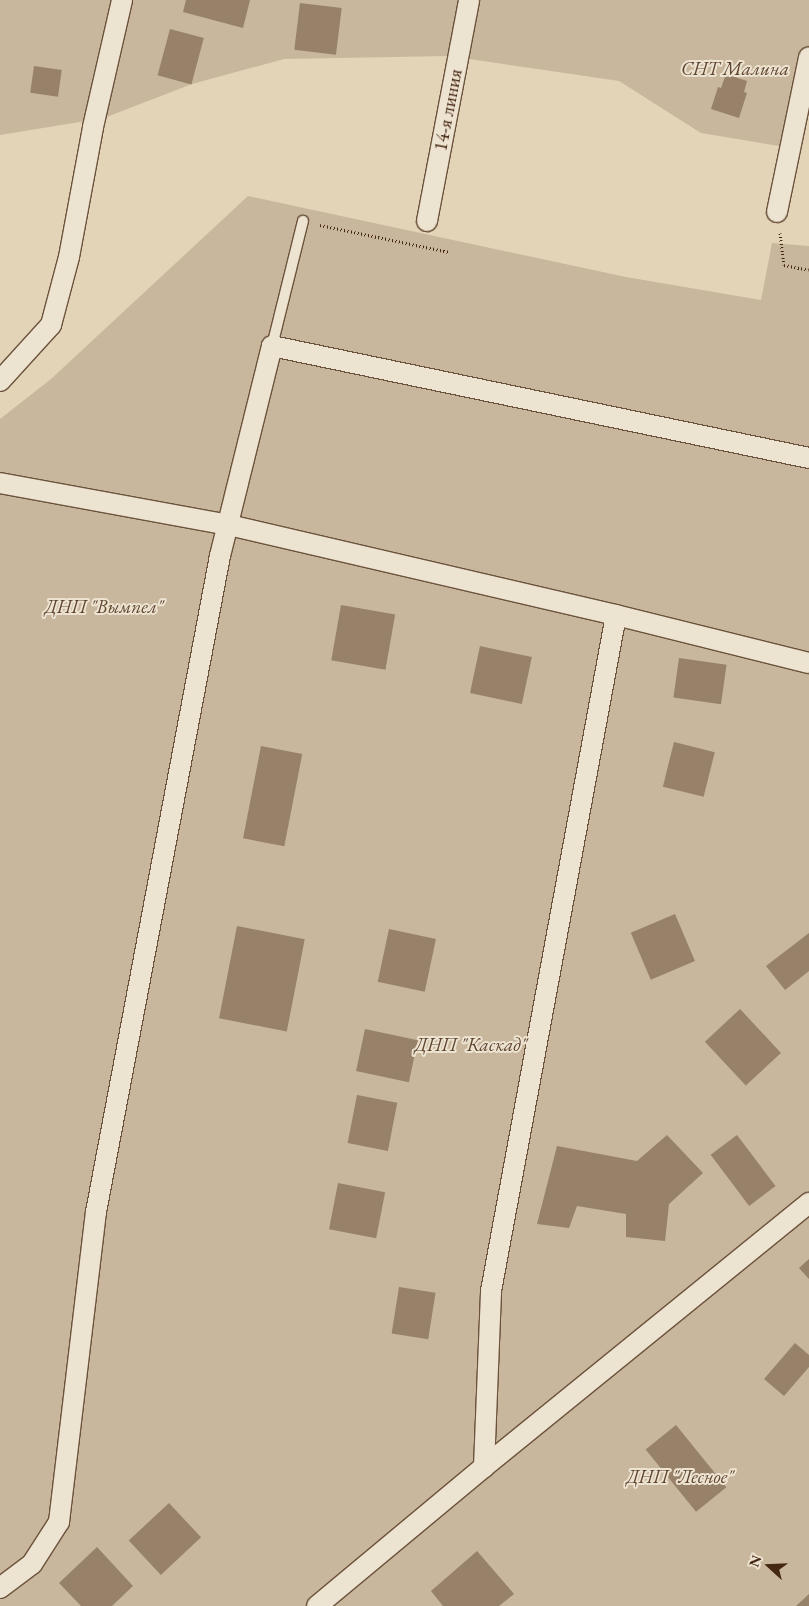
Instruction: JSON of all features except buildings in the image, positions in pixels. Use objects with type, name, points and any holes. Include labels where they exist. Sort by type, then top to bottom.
[{"type":"street","points":[[0,381],[51,325],[69,257],[102,86],[122,0]]},
{"type":"street","name":"14-я линия","points":[[427,220],[469,0]]},
{"type":"street","points":[[777,212],[809,57]]},
{"type":"street","points":[[0,1588],[32,1564],[59,1522],[96,1212],[220,556],[272,346],[809,458]]},
{"type":"street","points":[[0,483],[229,525],[616,614],[809,663]]},
{"type":"street","points":[[484,1467],[491,1291],[616,614]]},
{"type":"street","points":[[317,1606],[484,1467],[809,1203]]},
{"type":"lane","points":[[272,346],[303,221]]},
{"type":"path","points":[[777,212],[784,264],[809,270]]},
{"type":"path","points":[[303,221],[449,252]]},
{"type":"green space","name":"СНТ Малина","points":[[0,0],[809,0],[809,57],[791,148],[701,133],[619,81],[449,56],[284,59],[192,84],[104,118],[0,135]]},
{"type":"green space","name":"ДНП \"Каскад\"","points":[[248,196],[626,277],[761,300],[772,243],[809,246],[809,1606],[0,1606],[0,419],[51,379]]},
{"type":"park label","name":"ДНП \"Вымпел\"","points":[[104,607]]},
{"type":"park label","name":"ДНП \"Лесное\"","points":[[680,1477]]}]
